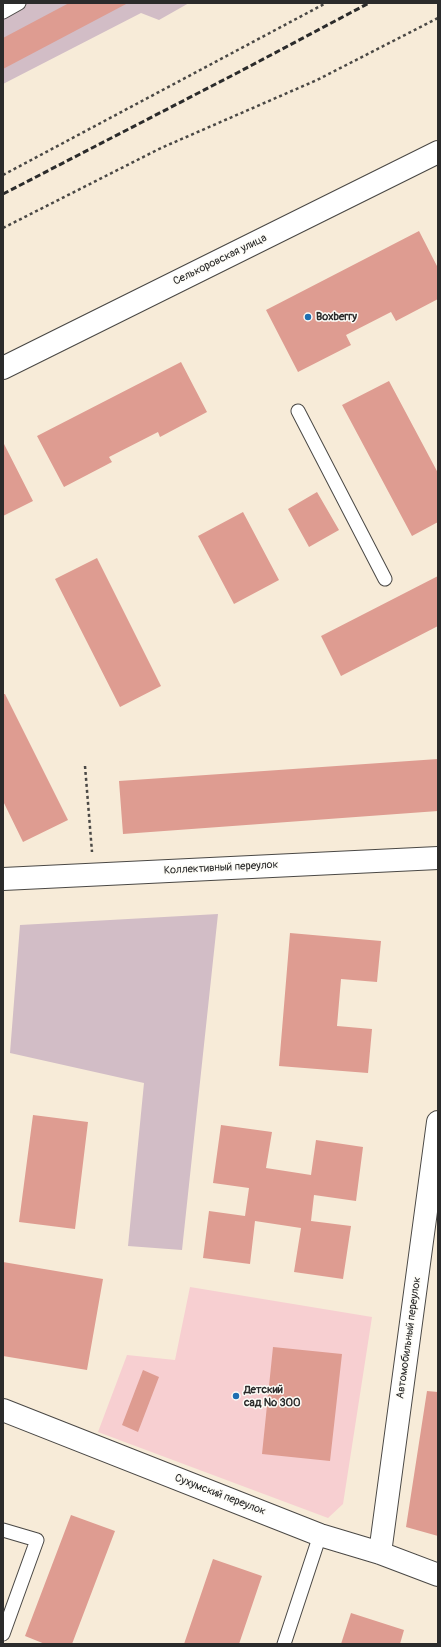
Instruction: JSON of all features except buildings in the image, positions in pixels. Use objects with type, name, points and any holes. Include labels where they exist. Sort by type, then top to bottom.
[{"type":"street","name":"Селькоровская улица","points":[[3,368],[438,152]]},
{"type":"street","name":"Коллективный переулок","points":[[3,878],[438,858]]},
{"type":"street","name":"Автомобильный переулок","points":[[380,1553],[438,1122]]},
{"type":"street","name":"Сухумский переулок","points":[[3,1410],[320,1535],[380,1553],[438,1575]]},
{"type":"lane","points":[[3,12],[19,3]]},
{"type":"lane","points":[[298,411],[385,579]]},
{"type":"lane","points":[[3,1530],[37,1540],[3,1634]]},
{"type":"lane","points":[[284,1644],[320,1535]]},
{"type":"path","points":[[3,175],[326,3]]},
{"type":"path","points":[[3,228],[161,148],[316,80],[438,18]]},
{"type":"path","points":[[85,766],[94,874]]},
{"type":"shaded area","points":[[3,3],[189,3],[159,20],[141,13],[3,84]]},
{"type":"shaded area","points":[[218,914],[182,1250],[128,1246],[144,1083],[10,1053],[20,925]]},
{"type":"shaded area","name":"Детский сад № 300","points":[[190,1287],[372,1317],[343,1504],[328,1518],[98,1432],[127,1355],[175,1360]]},
{"type":"railway","points":[[3,194],[369,3]]},
{"type":"place","name":"Boxberry","points":[[308,317]]},
{"type":"place","name":"Детский сад № 300","points":[[236,1396]]}]
